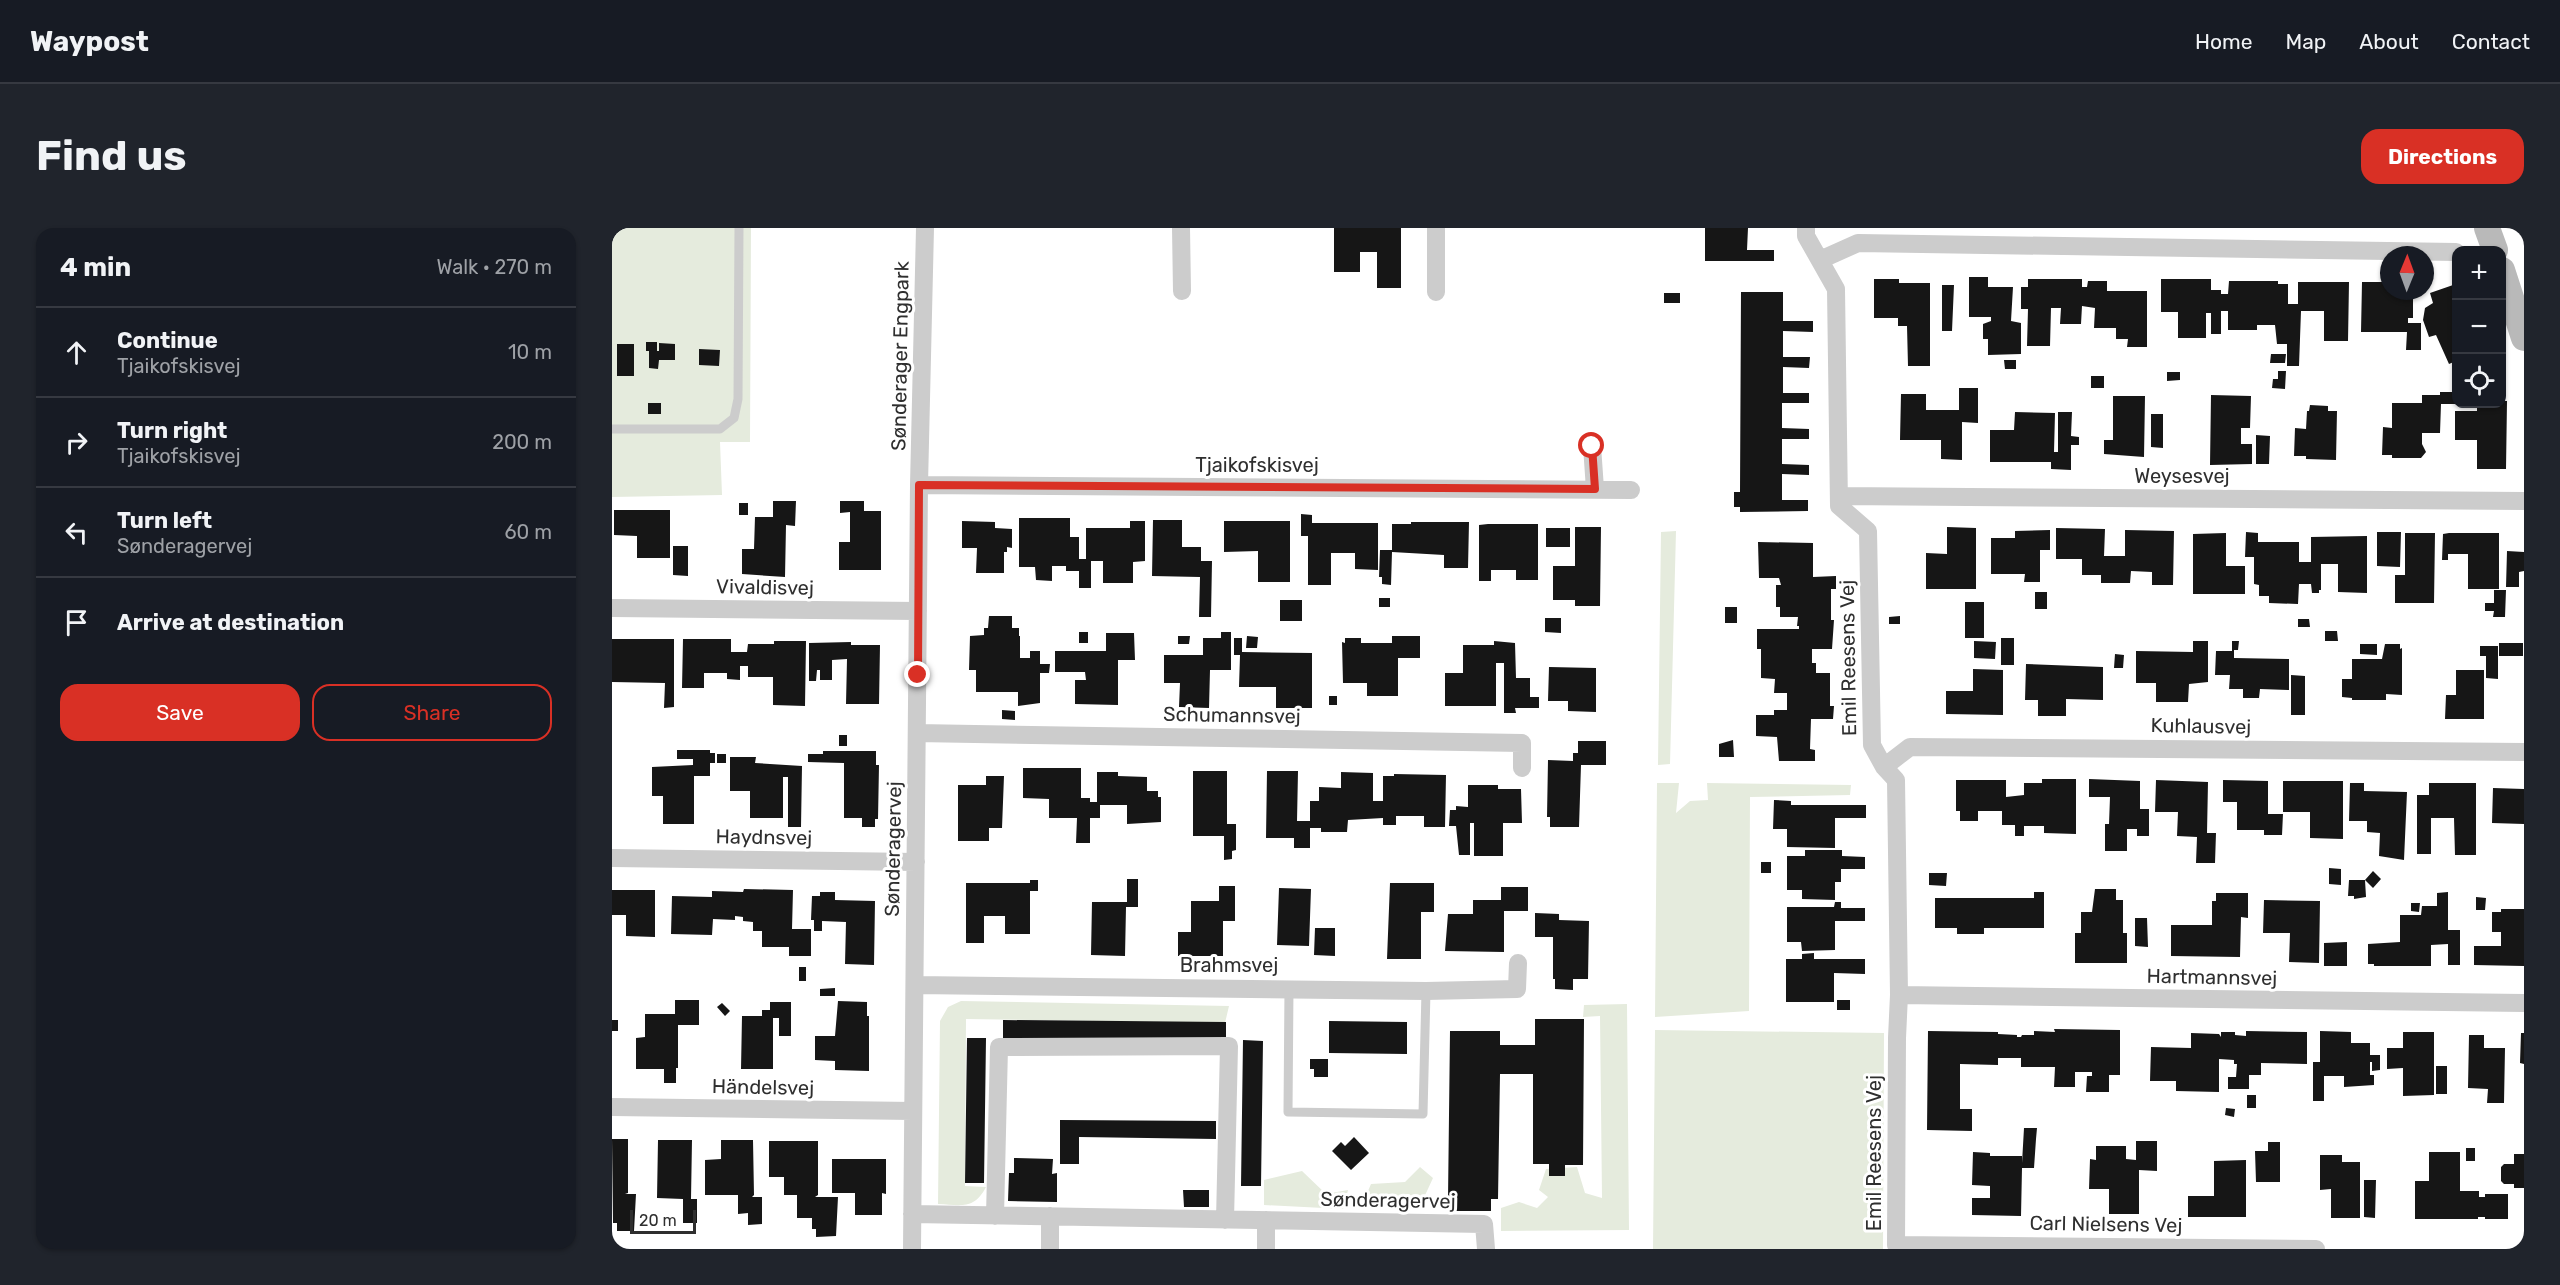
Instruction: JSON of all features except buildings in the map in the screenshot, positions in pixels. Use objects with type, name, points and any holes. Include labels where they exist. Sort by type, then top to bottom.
[{"type":"street","name":"Sønderager Engpark","points":[[919,485],[925,228]]},
{"type":"street","points":[[1181,228],[1182,291]]},
{"type":"street","points":[[1436,228],[1436,292]]},
{"type":"street","points":[[1806,228],[1806,236],[1836,289],[1839,495]]},
{"type":"street","points":[[2487,228],[2494,246]]},
{"type":"street","points":[[1820,260],[1858,243],[2452,252]]},
{"type":"street","points":[[2506,282],[2524,338]]},
{"type":"street","points":[[1592,446],[1595,489]]},
{"type":"street","name":"Tjaikofskisvej","points":[[919,485],[1631,490]]},
{"type":"street","name":"Sønderagervej","points":[[912,1249],[919,485]]},
{"type":"street","name":"Weysesvej","points":[[1839,495],[2524,501]]},
{"type":"street","name":"Emil Reesens Vej","points":[[1839,495],[1839,506],[1868,531],[1872,745],[1884,767],[1896,780],[1899,995],[1896,1245]]},
{"type":"street","name":"Vivaldisvej","points":[[612,608],[918,611]]},
{"type":"street","name":"Schumannsvej","points":[[917,733],[1522,742],[1521,768]]},
{"type":"street","name":"Kuhlausvej","points":[[1884,767],[1910,747],[2524,752]]},
{"type":"street","name":"Haydnsvej","points":[[612,858],[916,862]]},
{"type":"street","name":"Brahmsvej","points":[[915,985],[1426,991],[1517,989],[1518,963]]},
{"type":"street","name":"Hartmannsvej","points":[[1899,995],[2524,1003]]},
{"type":"street","points":[[994,1216],[999,1047],[1229,1047],[1225,1220]]},
{"type":"street","name":"Händelsvej","points":[[612,1107],[913,1111]]},
{"type":"street","name":"Sønderagervej","points":[[912,1214],[1484,1224],[1486,1249]]},
{"type":"street","points":[[1050,1216],[1050,1249]]},
{"type":"street","points":[[1266,1220],[1266,1249]]},
{"type":"street","name":"Carl Nielsens Vej","points":[[1896,1245],[2316,1249]]},
{"type":"lane","points":[[612,429],[720,429],[734,417],[738,399],[739,228]]},
{"type":"lane","points":[[1289,988],[1288,1112],[1333,1113],[1423,1114],[1426,991]]},
{"type":"shaded area","points":[[612,228],[751,228],[750,442],[720,442],[722,495],[612,497]]},
{"type":"shaded area","points":[[1676,531],[1670,764],[1658,765],[1661,532]]},
{"type":"shaded area","points":[[1657,783],[1679,783],[1676,813],[1690,801],[1708,800],[1707,783],[1851,785],[1850,795],[1750,797],[1749,1011],[1655,1017]]},
{"type":"shaded area","points":[[961,1001],[1229,1006],[1225,1023],[966,1019],[965,1186],[986,1187],[972,1203],[966,1205],[938,1204],[940,1021],[948,1007]]},
{"type":"shaded area","points":[[1627,1004],[1629,1230],[1501,1231],[1501,1208],[1519,1202],[1537,1208],[1548,1197],[1539,1190],[1546,1169],[1577,1167],[1585,1193],[1602,1198],[1600,1016],[1583,1017],[1584,1005]]},
{"type":"shaded area","points":[[1655,1030],[1884,1033],[1883,1249],[1653,1249]]},
{"type":"shaded area","points":[[1420,1167],[1433,1178],[1421,1204],[1362,1205],[1371,1184],[1405,1182]]},
{"type":"shaded area","points":[[1302,1171],[1326,1194],[1348,1190],[1343,1209],[1264,1205],[1264,1180]]},
{"type":"route","points":[[918,675],[919,485],[1595,489],[1592,446]]}]
